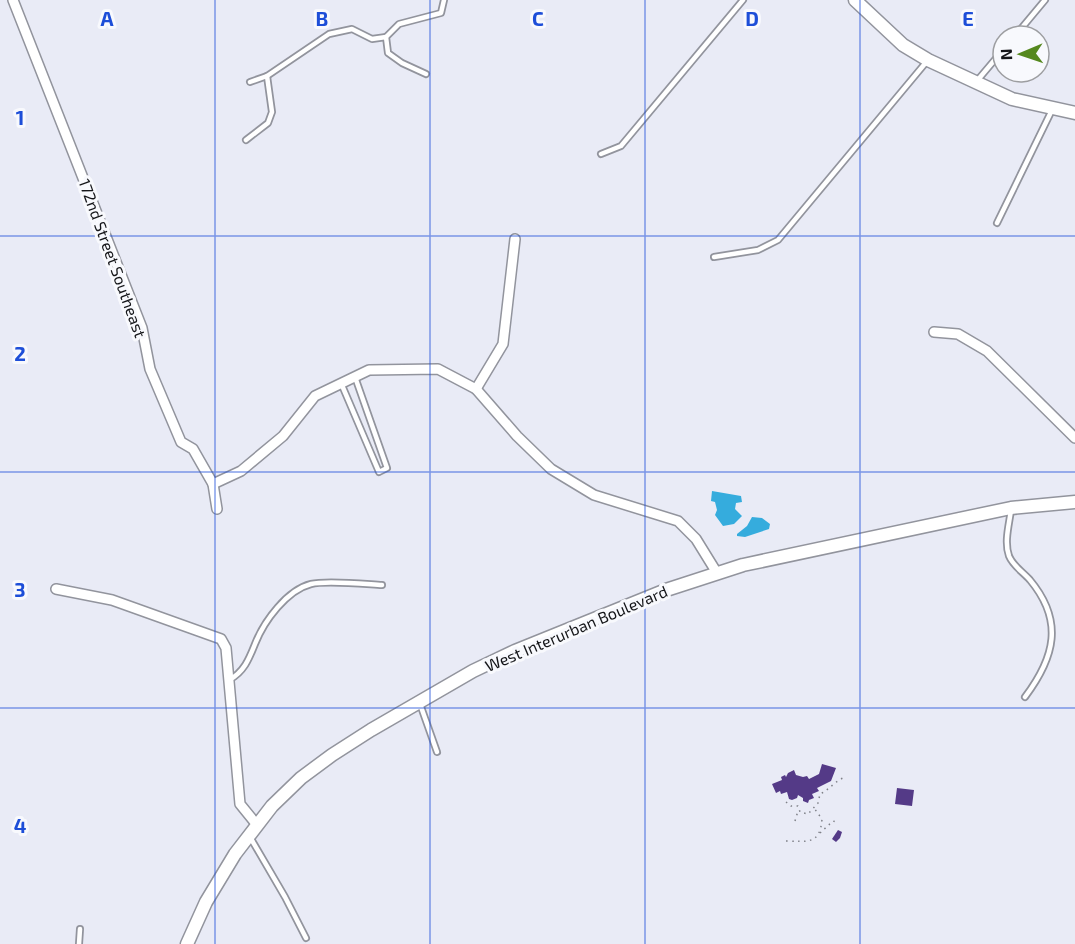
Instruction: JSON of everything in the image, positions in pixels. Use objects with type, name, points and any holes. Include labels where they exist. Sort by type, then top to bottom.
[{"type":"street","name":"172nd Street Southeast","points":[[14,0],[142,328],[150,369],[181,442],[193,449],[213,484],[217,509]]},
{"type":"street","points":[[855,0],[903,45],[928,60],[1012,99],[1075,113]]},
{"type":"street","points":[[476,389],[503,344],[515,239]]},
{"type":"street","points":[[934,332],[958,334],[987,351],[1075,438]]},
{"type":"street","points":[[213,484],[241,471],[283,436],[315,396],[369,370],[438,369],[476,389],[517,436],[551,469],[594,495],[678,521],[696,539],[717,573]]},
{"type":"street","name":"West Interurban Boulevard","points":[[187,944],[216,885],[253,830],[272,806],[301,778],[332,755],[473,671],[515,651],[666,590],[717,573],[790,554],[1011,508],[1075,502]]},
{"type":"street","points":[[56,589],[111,600],[221,639],[226,648],[240,804],[253,830]]},
{"type":"lane","points":[[250,82],[267,76],[329,34],[352,29],[372,39],[386,37],[399,24],[423,20],[441,13],[444,0]]},
{"type":"lane","points":[[601,154],[621,146],[744,0]]},
{"type":"lane","points":[[1025,24],[1045,0]]},
{"type":"lane","points":[[386,37],[388,53],[402,63],[426,74]]},
{"type":"lane","points":[[714,257],[758,249],[778,240],[928,60]]},
{"type":"lane","points":[[976,82],[991,64]]},
{"type":"lane","points":[[246,140],[268,123],[272,112],[267,76]]},
{"type":"lane","points":[[996,223],[1053,108]]},
{"type":"lane","points":[[341,383],[379,472],[387,468],[355,377]]},
{"type":"lane","points":[[1011,508],[1007,544],[1009,556],[1017,568],[1030,580],[1052,620],[1052,638],[1041,676],[1025,697]]},
{"type":"lane","points":[[229,680],[239,675],[248,662],[259,634],[275,609],[300,588],[313,583],[382,585]]},
{"type":"lane","points":[[419,702],[437,752]]},
{"type":"lane","points":[[253,830],[306,938]]},
{"type":"lane","points":[[79,944],[80,929]]},
{"type":"path","points":[[798,810],[808,813],[818,803],[820,794],[827,791],[834,782],[843,778]]},
{"type":"path","points":[[786,802],[791,806],[798,806],[795,821]]},
{"type":"path","points":[[814,808],[822,819],[819,833]]},
{"type":"path","points":[[786,841],[806,843],[836,822]]},
{"type":"water","points":[[712,491],[741,496],[742,502],[736,503],[735,509],[742,516],[734,524],[723,526],[715,515],[717,510],[715,502],[711,501]]},
{"type":"water","points":[[752,517],[762,518],[770,524],[769,529],[745,537],[737,536],[747,526]]},
{"type":"building","points":[[822,764],[836,768],[831,781],[817,788],[819,791],[812,794],[814,798],[808,803],[798,795],[792,800],[789,799],[787,792],[776,793],[772,784],[782,780],[781,777],[785,775],[786,777],[794,770],[796,775],[807,776],[809,779],[819,774]]},
{"type":"building","points":[[897,788],[914,790],[912,806],[895,804]]},
{"type":"building","points":[[838,830],[842,832],[836,842],[832,839]]}]
